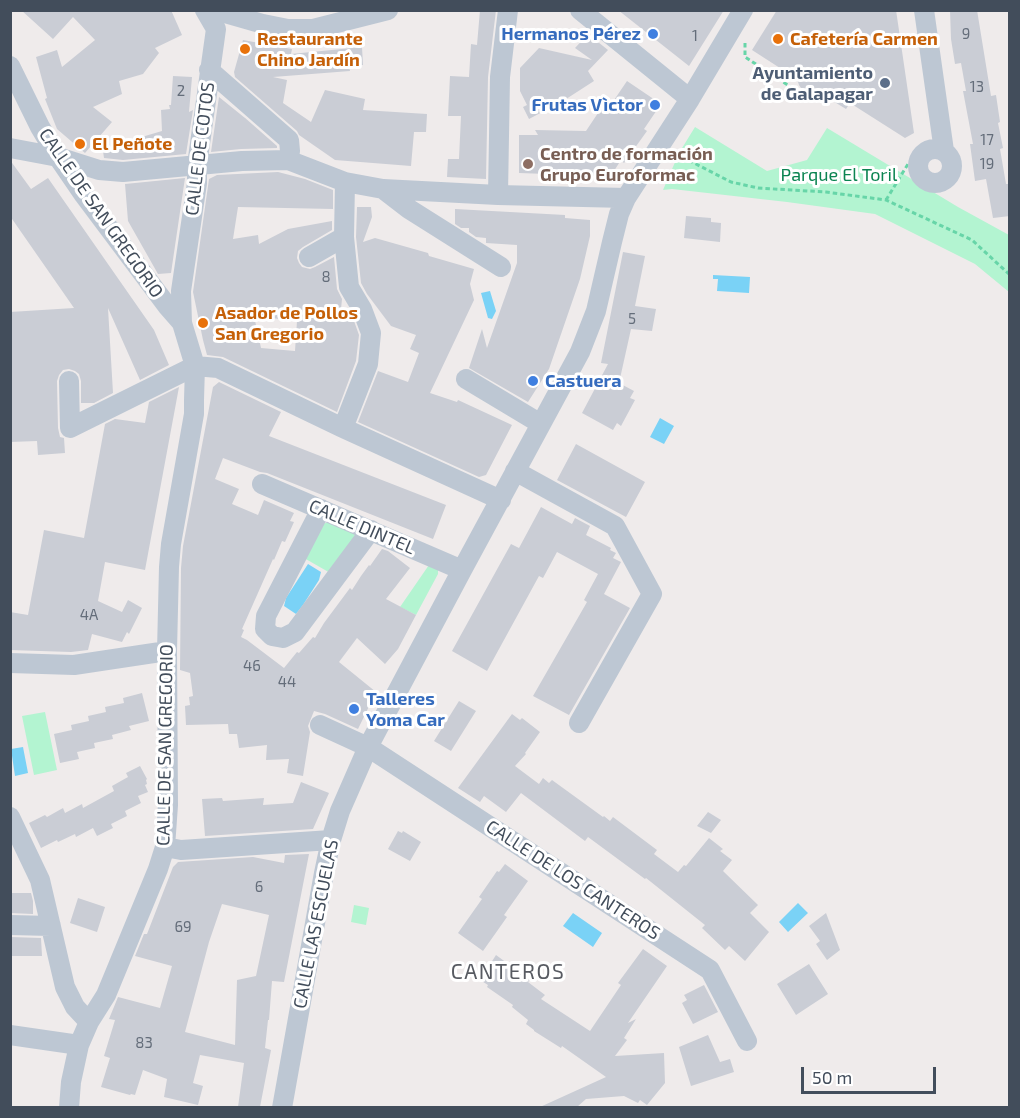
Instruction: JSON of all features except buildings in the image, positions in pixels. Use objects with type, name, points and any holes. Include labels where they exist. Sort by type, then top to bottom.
[{"type":"street","name":"CALLE DE COTOS","points":[[181,291],[216,29],[205,10]]},
{"type":"street","points":[[214,10],[263,24],[313,29],[388,10]]},
{"type":"street","points":[[498,195],[500,77],[508,10]]},
{"type":"street","points":[[580,10],[690,99]]},
{"type":"street","name":"CALLE LAS ESCUELAS","points":[[282,1107],[332,840],[340,811],[368,747],[580,352],[602,287],[619,214],[626,198],[690,99],[743,10]]},
{"type":"street","points":[[924,10],[944,151]]},
{"type":"street","name":"CALLE DE SAN GREGORIO","points":[[10,66],[58,158],[154,290],[182,324]]},
{"type":"street","points":[[209,70],[289,140],[288,160]]},
{"type":"street","points":[[10,148],[58,158],[99,170],[123,172],[288,160],[345,182],[383,189],[626,198]]},
{"type":"street","points":[[343,428],[368,364],[371,333],[362,309],[349,287],[344,237],[345,182]]},
{"type":"street","points":[[383,189],[409,209],[501,267]]},
{"type":"street","points":[[309,257],[344,237]]},
{"type":"street","name":"CALLE DE SAN GREGORIO","points":[[69,1107],[71,1082],[79,1045],[112,981],[165,847],[168,805],[169,567],[194,414],[195,366],[182,324],[181,291]]},
{"type":"street","points":[[69,381],[70,428],[195,366],[218,368],[501,500]]},
{"type":"street","points":[[466,379],[541,424]]},
{"type":"street","points":[[515,471],[615,526],[652,594],[579,723]]},
{"type":"street","name":"CALLE DINTEL","points":[[262,484],[462,570]]},
{"type":"street","points":[[321,509],[266,616],[266,629],[272,636],[283,638],[295,632],[371,530]]},
{"type":"street","points":[[10,663],[74,665],[167,651]]},
{"type":"street","points":[[320,725],[368,747]]},
{"type":"street","name":"CALLE DE LOS CANTEROS","points":[[368,747],[710,970],[747,1041]]},
{"type":"street","points":[[10,817],[16,839],[40,880],[65,987],[75,1007],[94,1014]]},
{"type":"street","points":[[165,847],[181,850],[332,840]]},
{"type":"street","points":[[10,925],[51,926]]},
{"type":"street","points":[[10,1035],[79,1045]]},
{"type":"path","points":[[731,32],[746,41],[745,57],[797,91],[806,92]]},
{"type":"path","points":[[663,140],[692,162],[731,182],[758,188],[826,192],[886,200],[972,240],[1010,275]]},
{"type":"path","points":[[886,200],[908,164]]},
{"type":"green space","name":"Parque El Toril","points":[[695,127],[767,171],[807,160],[827,128],[1009,235],[1009,292],[975,264],[875,214],[787,202],[672,189],[663,190],[679,153]]},
{"type":"green space","points":[[328,522],[357,532],[332,574],[304,558],[321,525]]},
{"type":"green space","points":[[431,562],[438,569],[438,574],[416,615],[400,607]]},
{"type":"green space","points":[[45,712],[57,770],[34,775],[22,716]]},
{"type":"green space","points":[[354,905],[369,908],[366,925],[351,922]]},
{"type":"water","points":[[713,275],[750,277],[749,293],[717,291],[718,279],[713,279]]},
{"type":"water","points":[[490,291],[496,311],[492,319],[488,318],[481,293]]},
{"type":"water","points":[[660,418],[674,426],[664,444],[650,437]]},
{"type":"water","points":[[308,564],[321,572],[319,580],[296,614],[284,606],[286,598]]},
{"type":"water","points":[[23,747],[28,773],[15,776],[11,749]]},
{"type":"water","points":[[798,903],[808,913],[788,932],[779,922]]},
{"type":"water","points":[[573,913],[602,933],[593,947],[563,926]]},
{"type":"place","name":"Hermanos Pérez","points":[[653,34]]},
{"type":"place","name":"Cafetería Carmen","points":[[778,39]]},
{"type":"place","name":"Restaurante Chino Jardín","points":[[245,49]]},
{"type":"place","name":"Ayuntamiento de Galapagar","points":[[885,83]]},
{"type":"place","name":"Frutas Vìctor","points":[[655,105]]},
{"type":"place","name":"El Peñote","points":[[80,144]]},
{"type":"place","name":"Centro de formación Grupo Euroformac","points":[[528,164]]},
{"type":"place","name":"Asador de Pollos San Gregorio","points":[[203,323]]},
{"type":"place","name":"Castuera","points":[[533,381]]},
{"type":"place","name":"Talleres Yoma Car","points":[[354,709]]},
{"type":"district","name":"CANTEROS","points":[[508,972]]}]
